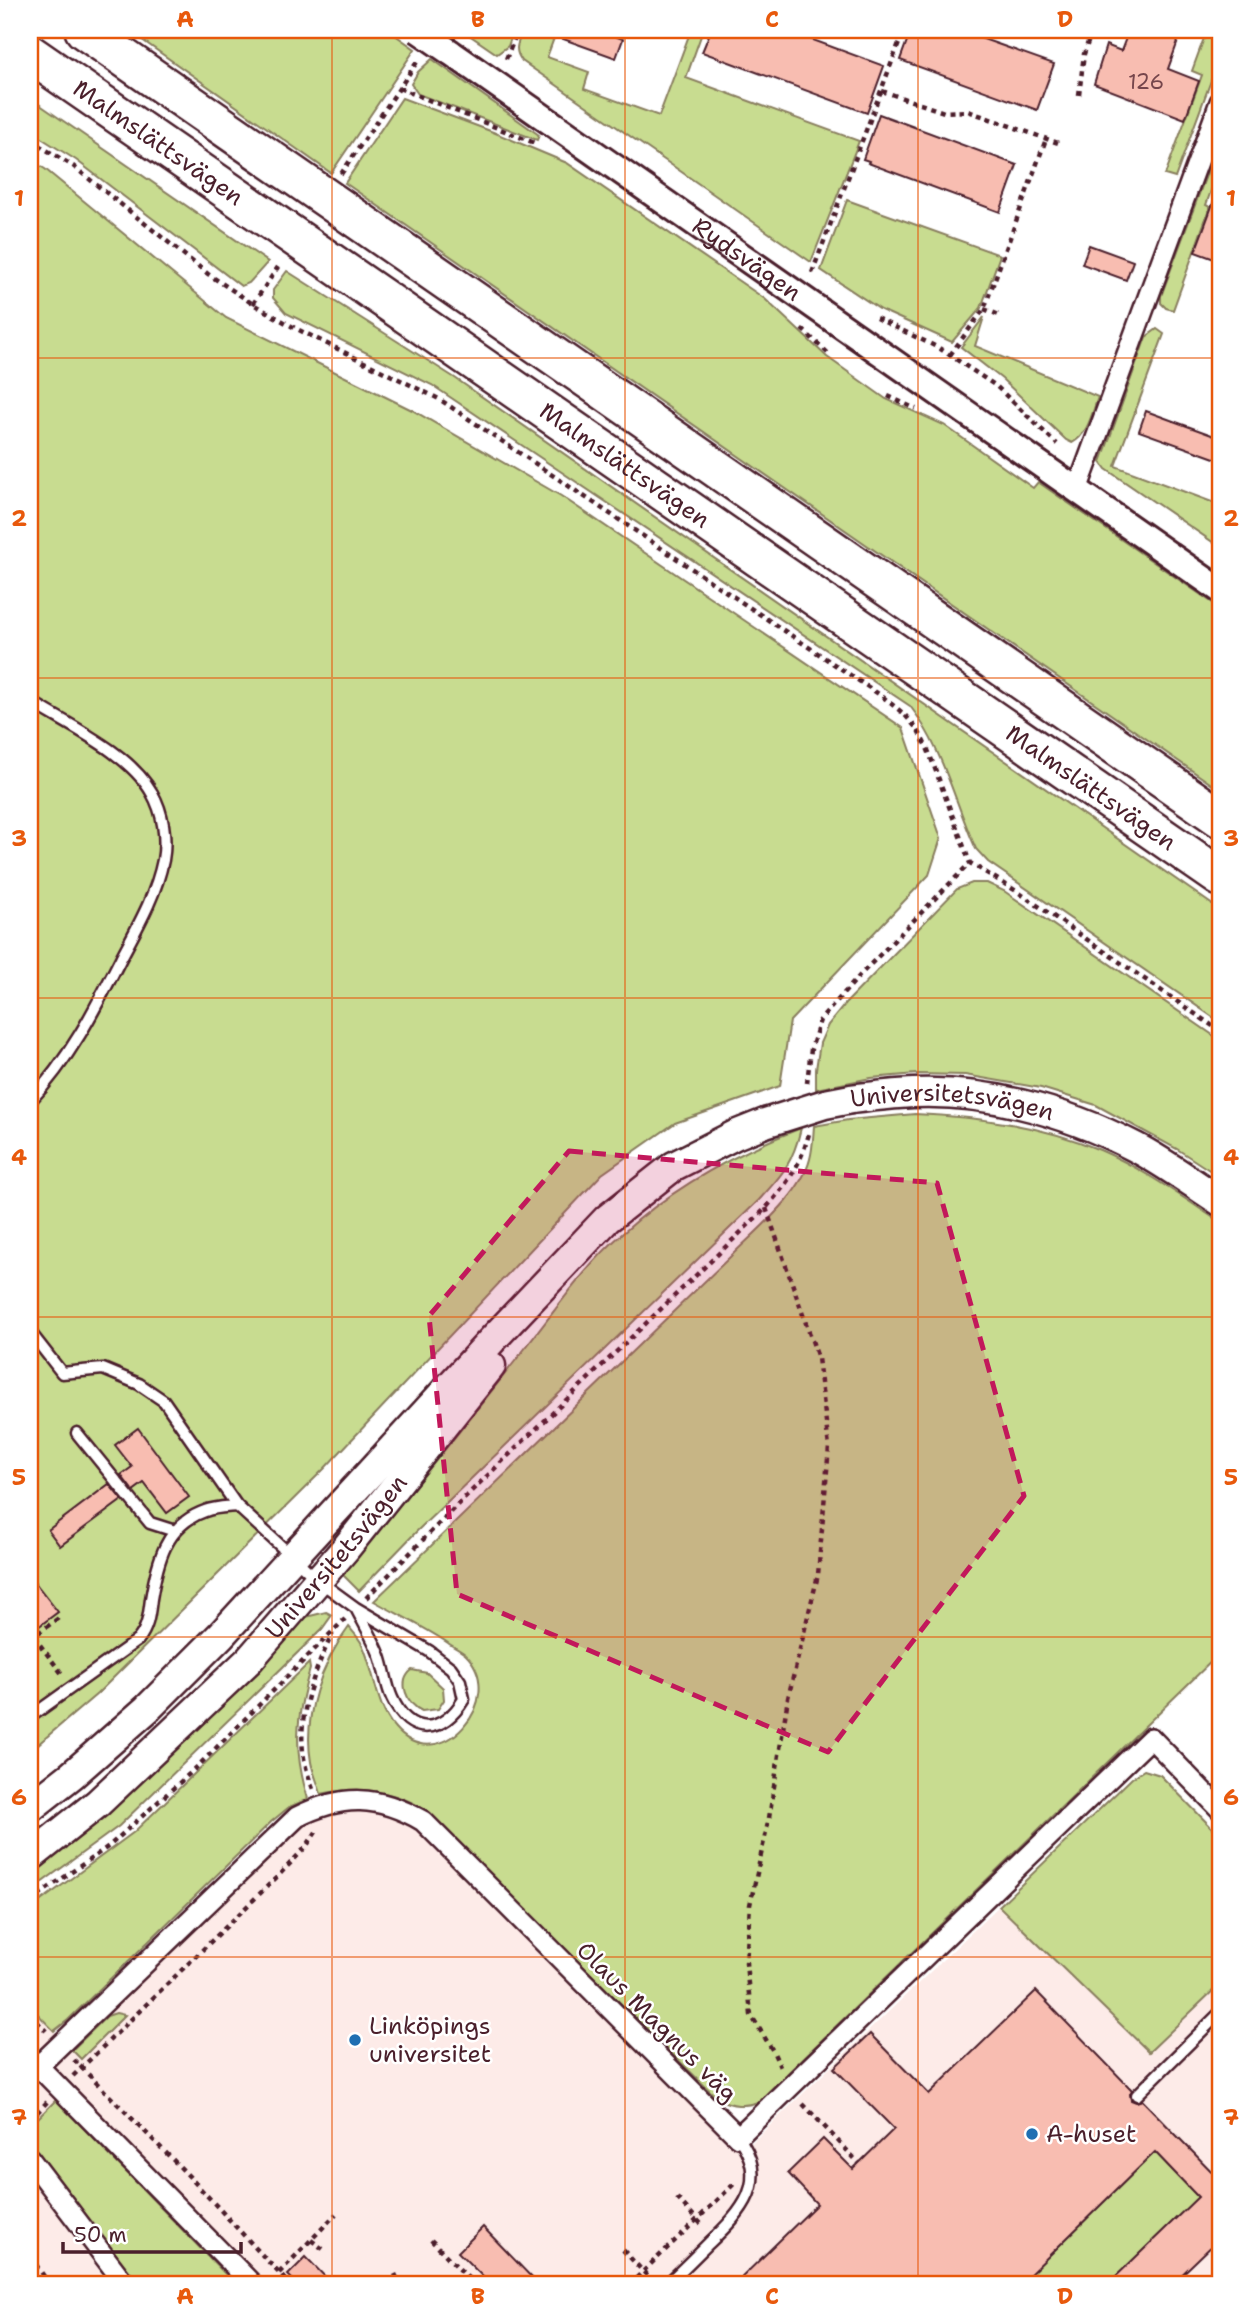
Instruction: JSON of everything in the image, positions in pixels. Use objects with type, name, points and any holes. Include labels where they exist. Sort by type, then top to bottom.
[{"type":"highway","name":"Malmslättsvägen","points":[[84,30],[1220,818]]},
{"type":"highway","name":"Malmslättsvägen","points":[[30,54],[1220,877]]},
{"type":"main road","name":"Universitetsvägen","points":[[30,1808],[147,1709],[221,1635],[607,1219],[674,1166],[735,1135],[804,1110],[851,1099],[900,1093],[945,1094],[988,1098],[1035,1108],[1080,1122],[1136,1147],[1220,1201]]},
{"type":"main road","name":"Universitetsvägen","points":[[30,1857],[98,1803],[174,1734],[249,1660],[319,1581],[607,1219]]},
{"type":"street","name":"Rydsvägen","points":[[420,36],[450,52],[1220,590]]},
{"type":"street","points":[[1077,490],[1220,102]]},
{"type":"street","name":"Olaus Magnus väg","points":[[33,2066],[60,2045],[297,1817],[318,1807],[342,1801],[378,1802],[390,1804],[423,1821],[737,2137],[1151,1738],[1220,1809]]},
{"type":"street","points":[[33,2066],[253,2285]]},
{"type":"street","points":[[30,2159],[125,2285]]},
{"type":"lane","points":[[30,701],[123,759],[139,774],[152,793],[160,812],[164,834],[158,882],[143,915],[94,1011],[65,1059],[30,1101]]},
{"type":"lane","points":[[30,1332],[62,1373],[103,1369],[139,1384],[164,1401],[237,1506],[319,1581],[356,1608],[429,1651],[451,1668],[460,1681],[464,1699],[457,1711],[446,1721],[423,1727],[411,1723],[400,1712],[379,1655],[356,1608]]},
{"type":"lane","points":[[77,1433],[150,1522],[175,1531]]},
{"type":"lane","points":[[30,1717],[138,1640],[146,1631],[156,1567],[164,1546],[175,1531],[189,1518],[206,1510],[237,1506]]},
{"type":"lane","points":[[1137,2095],[1220,2013]]},
{"type":"lane","points":[[666,2285],[740,2211],[752,2185],[752,2167],[750,2157],[737,2137]]},
{"type":"path","points":[[516,67],[506,60],[518,30]]},
{"type":"path","points":[[877,30],[901,38]]},
{"type":"path","points":[[801,266],[812,273],[904,30]]},
{"type":"path","points":[[1079,95],[1084,54],[1092,30]]},
{"type":"path","points":[[339,177],[399,88],[420,36]]},
{"type":"path","points":[[399,88],[540,146]]},
{"type":"path","points":[[883,91],[944,112],[968,111],[1061,144]]},
{"type":"path","points":[[950,355],[984,309],[1046,139]]},
{"type":"path","points":[[30,140],[73,166],[208,274],[253,304],[295,328],[439,399],[741,600],[904,714],[918,730],[928,750],[970,863],[1018,892],[1220,1031]]},
{"type":"path","points":[[253,304],[278,267]]},
{"type":"path","points":[[984,309],[999,315]]},
{"type":"path","points":[[866,311],[950,355],[996,386],[1058,445],[1086,466]]},
{"type":"path","points":[[798,326],[829,354]]},
{"type":"path","points":[[807,1091],[811,1049],[820,1020],[862,973],[970,863]]},
{"type":"path","points":[[30,1901],[109,1846],[198,1766],[443,1519],[766,1208],[790,1181],[802,1158],[810,1131]]},
{"type":"path","points":[[766,1208],[818,1358],[829,1447],[818,1575],[788,1698],[769,1818],[750,1905],[746,1964],[751,2015],[773,2051],[789,2089],[859,2163]]},
{"type":"path","points":[[60,1617],[32,1638],[72,1687]]},
{"type":"path","points":[[30,2014],[186,2173],[290,2285]]},
{"type":"path","points":[[629,2285],[752,2167]]},
{"type":"path","points":[[677,2198],[693,2215]]},
{"type":"path","points":[[279,2273],[336,2214]]},
{"type":"path","points":[[311,2240],[327,2252]]},
{"type":"path","points":[[431,2240],[475,2285]]},
{"type":"path","points":[[623,2250],[656,2285]]},
{"type":"path","points":[[30,2256],[50,2285]]},
{"type":"path","points":[[395,2274],[400,2285]]},
{"type":"path","points":[[30,2281],[36,2285]]},
{"type":"highlighted area","points":[[569,1151],[937,1183],[1024,1496],[828,1752],[457,1594],[429,1316]]},
{"type":"shaded area","name":"Linköpings universitet","points":[[353,1811],[387,1815],[421,1832],[741,2153],[999,1906],[1149,2052],[1220,1984],[1220,2285],[30,2285],[30,2006],[72,2049],[300,1826],[326,1816]]},
{"type":"green space","points":[[128,30],[388,30],[415,49],[331,173]]},
{"type":"green space","points":[[462,30],[514,30],[508,46],[497,54]]},
{"type":"green space","points":[[523,30],[557,30],[547,57],[589,72],[584,89],[659,116],[691,30],[703,30],[686,78],[859,141],[811,262],[522,61],[517,50]]},
{"type":"green space","points":[[1207,30],[1220,30],[1220,56],[1175,178],[1165,175],[1202,75],[1192,71]]},
{"type":"green space","points":[[432,59],[539,135],[537,140],[418,94],[411,84],[418,72]]},
{"type":"green space","points":[[30,98],[268,262],[249,283],[241,286],[76,160],[30,131]]},
{"type":"green space","points":[[402,98],[567,163],[765,299],[827,357],[886,399],[944,425],[1033,488],[1038,482],[1220,608],[1220,790],[345,183]]},
{"type":"green space","points":[[1220,138],[1220,165],[1206,205],[1210,207],[1173,310],[1166,308],[1161,303],[1161,296]]},
{"type":"green space","points":[[30,160],[45,169],[226,318],[412,410],[561,496],[903,728],[941,838],[929,875],[790,1021],[780,1086],[675,1123],[602,1174],[324,1469],[97,1694],[30,1751]]},
{"type":"green space","points":[[847,200],[1000,255],[981,308],[952,342],[881,310],[821,270]]},
{"type":"green space","points":[[287,271],[455,378],[1220,910],[1220,1022],[988,862],[976,849],[940,757],[910,706],[432,385],[286,313],[273,298],[273,290]]},
{"type":"green space","points":[[984,317],[975,346],[1098,397],[1089,423],[1082,435],[1072,443],[1002,379],[961,347]]},
{"type":"green space","points":[[1157,329],[1164,334],[1115,466],[1220,505],[1220,547],[1106,469],[1101,462],[1146,337]]},
{"type":"green space","points":[[972,883],[987,883],[1004,891],[1220,1040],[1220,1177],[1177,1149],[1096,1105],[1041,1088],[965,1075],[916,1074],[871,1078],[816,1089],[820,1043],[828,1025],[957,889]]},
{"type":"green space","points":[[915,1114],[1009,1124],[1078,1141],[1131,1165],[1220,1222],[1220,1653],[758,2102],[733,2104],[718,2099],[422,1808],[398,1797],[373,1791],[321,1794],[311,1762],[309,1744],[312,1708],[330,1657],[349,1627],[362,1644],[383,1709],[395,1728],[413,1742],[431,1745],[449,1739],[463,1727],[474,1711],[479,1692],[477,1673],[466,1655],[374,1601],[777,1211],[798,1186],[805,1172],[811,1155],[814,1126]]},
{"type":"green space","points":[[801,1128],[786,1168],[759,1200],[416,1532],[359,1591],[341,1573],[434,1463],[571,1289],[609,1246],[664,1200],[707,1172],[753,1148]]},
{"type":"green space","points":[[326,1612],[332,1615],[322,1629],[119,1826],[30,1891],[30,1872],[132,1788],[213,1714],[262,1665],[302,1618]]},
{"type":"green space","points":[[309,1663],[298,1734],[300,1765],[308,1799],[289,1807],[271,1822],[54,2031],[30,2006],[30,1909],[134,1832]]},
{"type":"green space","points":[[412,1670],[427,1673],[443,1688],[444,1700],[438,1709],[422,1711],[408,1698],[405,1680]]},
{"type":"green space","points":[[1144,1770],[1160,1775],[1220,1836],[1220,1984],[1149,2052],[999,1906],[1132,1778]]},
{"type":"green space","points":[[116,2013],[125,2015],[81,2059],[72,2050],[107,2016]]},
{"type":"green space","points":[[56,2100],[236,2285],[135,2285],[30,2145],[30,2126]]},
{"type":"green space","points":[[1155,2152],[1198,2197],[1107,2285],[1019,2285]]},
{"type":"building","points":[[544,30],[598,30],[623,39],[616,58]]},
{"type":"building","points":[[711,30],[786,30],[884,66],[867,113],[702,52]]},
{"type":"building","points":[[911,30],[958,30],[1054,64],[1037,110],[900,60]]},
{"type":"building","points":[[1129,30],[1182,30],[1168,69],[1199,81],[1185,119],[1094,84],[1106,45],[1121,51]]},
{"type":"building","points":[[879,114],[1017,165],[1000,212],[863,159]]},
{"type":"building","points":[[1220,190],[1220,261],[1195,252]]},
{"type":"building","points":[[1089,245],[1133,261],[1126,280],[1082,264]]},
{"type":"building","points":[[1146,411],[1220,438],[1220,460],[1139,431]]},
{"type":"building","points":[[138,1428],[189,1497],[167,1513],[144,1483],[133,1491],[121,1475],[132,1467],[115,1445]]},
{"type":"building","points":[[109,1484],[122,1500],[60,1546],[48,1530]]},
{"type":"building","points":[[30,1576],[58,1612],[30,1633]]},
{"type":"building","name":"A-huset","points":[[1036,1991],[1132,2090],[1131,2100],[1142,2100],[1220,2180],[1220,2238],[1171,2285],[1107,2285],[1198,2197],[1155,2152],[1019,2285],[734,2285],[817,2204],[788,2173],[823,2139],[853,2169],[894,2129],[834,2068],[870,2034],[929,2094]]},
{"type":"building","points":[[483,2227],[539,2285],[491,2285],[458,2252]]},
{"type":"building","points":[[306,2257],[333,2285],[298,2285],[288,2275]]},
{"type":"place","name":"Linköpings universitet","points":[[355,2040]]},
{"type":"place","name":"A-huset","points":[[1032,2134]]}]
